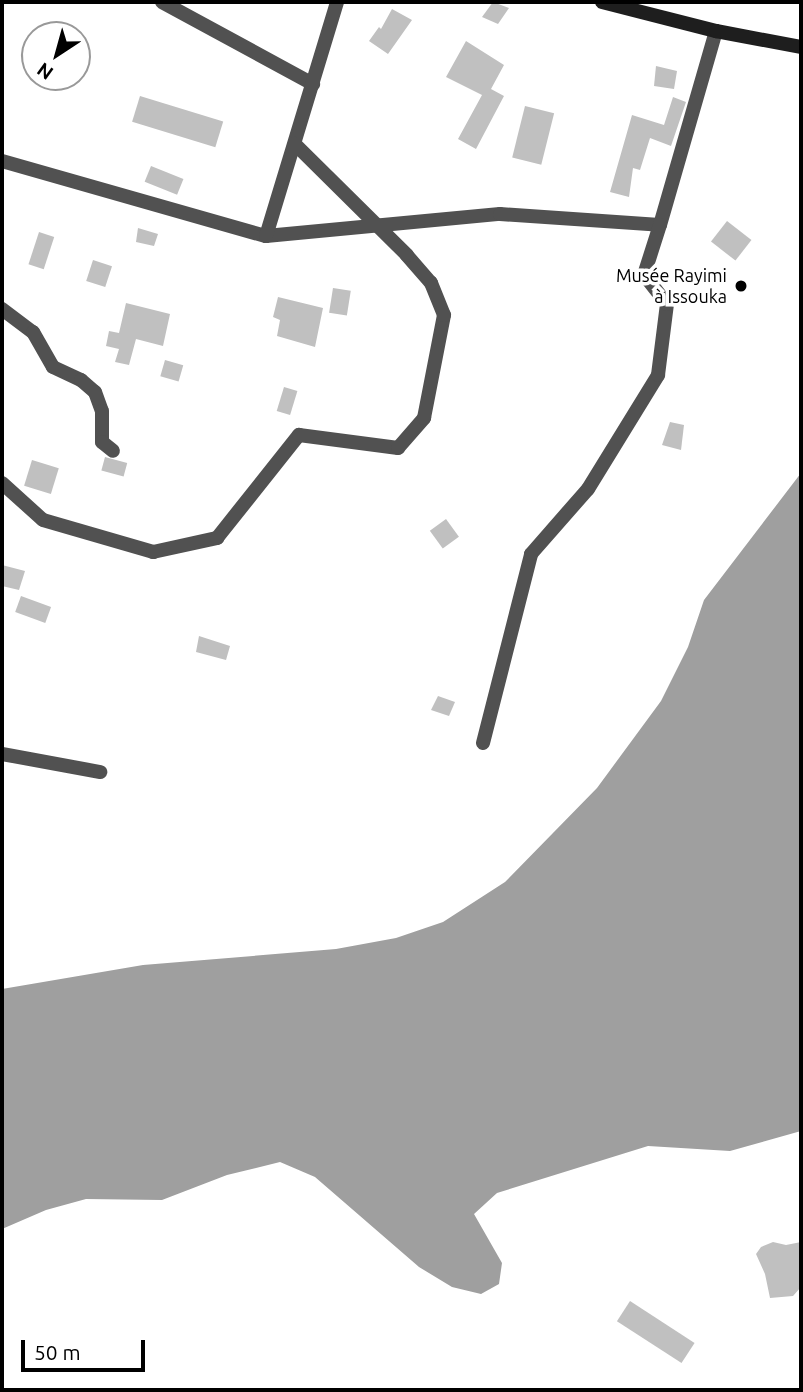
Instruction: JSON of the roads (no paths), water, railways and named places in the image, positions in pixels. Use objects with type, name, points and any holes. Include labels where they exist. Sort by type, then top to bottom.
[{"type":"street","points":[[162,2],[313,85]]},
{"type":"street","points":[[266,236],[337,2]]},
{"type":"street","points":[[603,2],[716,31],[801,47]]},
{"type":"street","points":[[483,743],[531,554],[588,489],[658,375],[667,304],[644,275],[716,31]]},
{"type":"street","points":[[2,483],[43,520],[153,552],[217,538],[299,435],[398,448],[424,418],[444,314],[431,283],[295,144]]},
{"type":"street","points":[[2,161],[266,236],[500,214],[660,225]]},
{"type":"street","points":[[2,309],[33,332],[53,367],[62,374],[81,380],[95,392],[102,411],[102,442],[113,451]]},
{"type":"street","points":[[2,754],[100,772]]},
{"type":"place","name":"Musée Rayimi à Issouka","points":[[741,286]]}]
